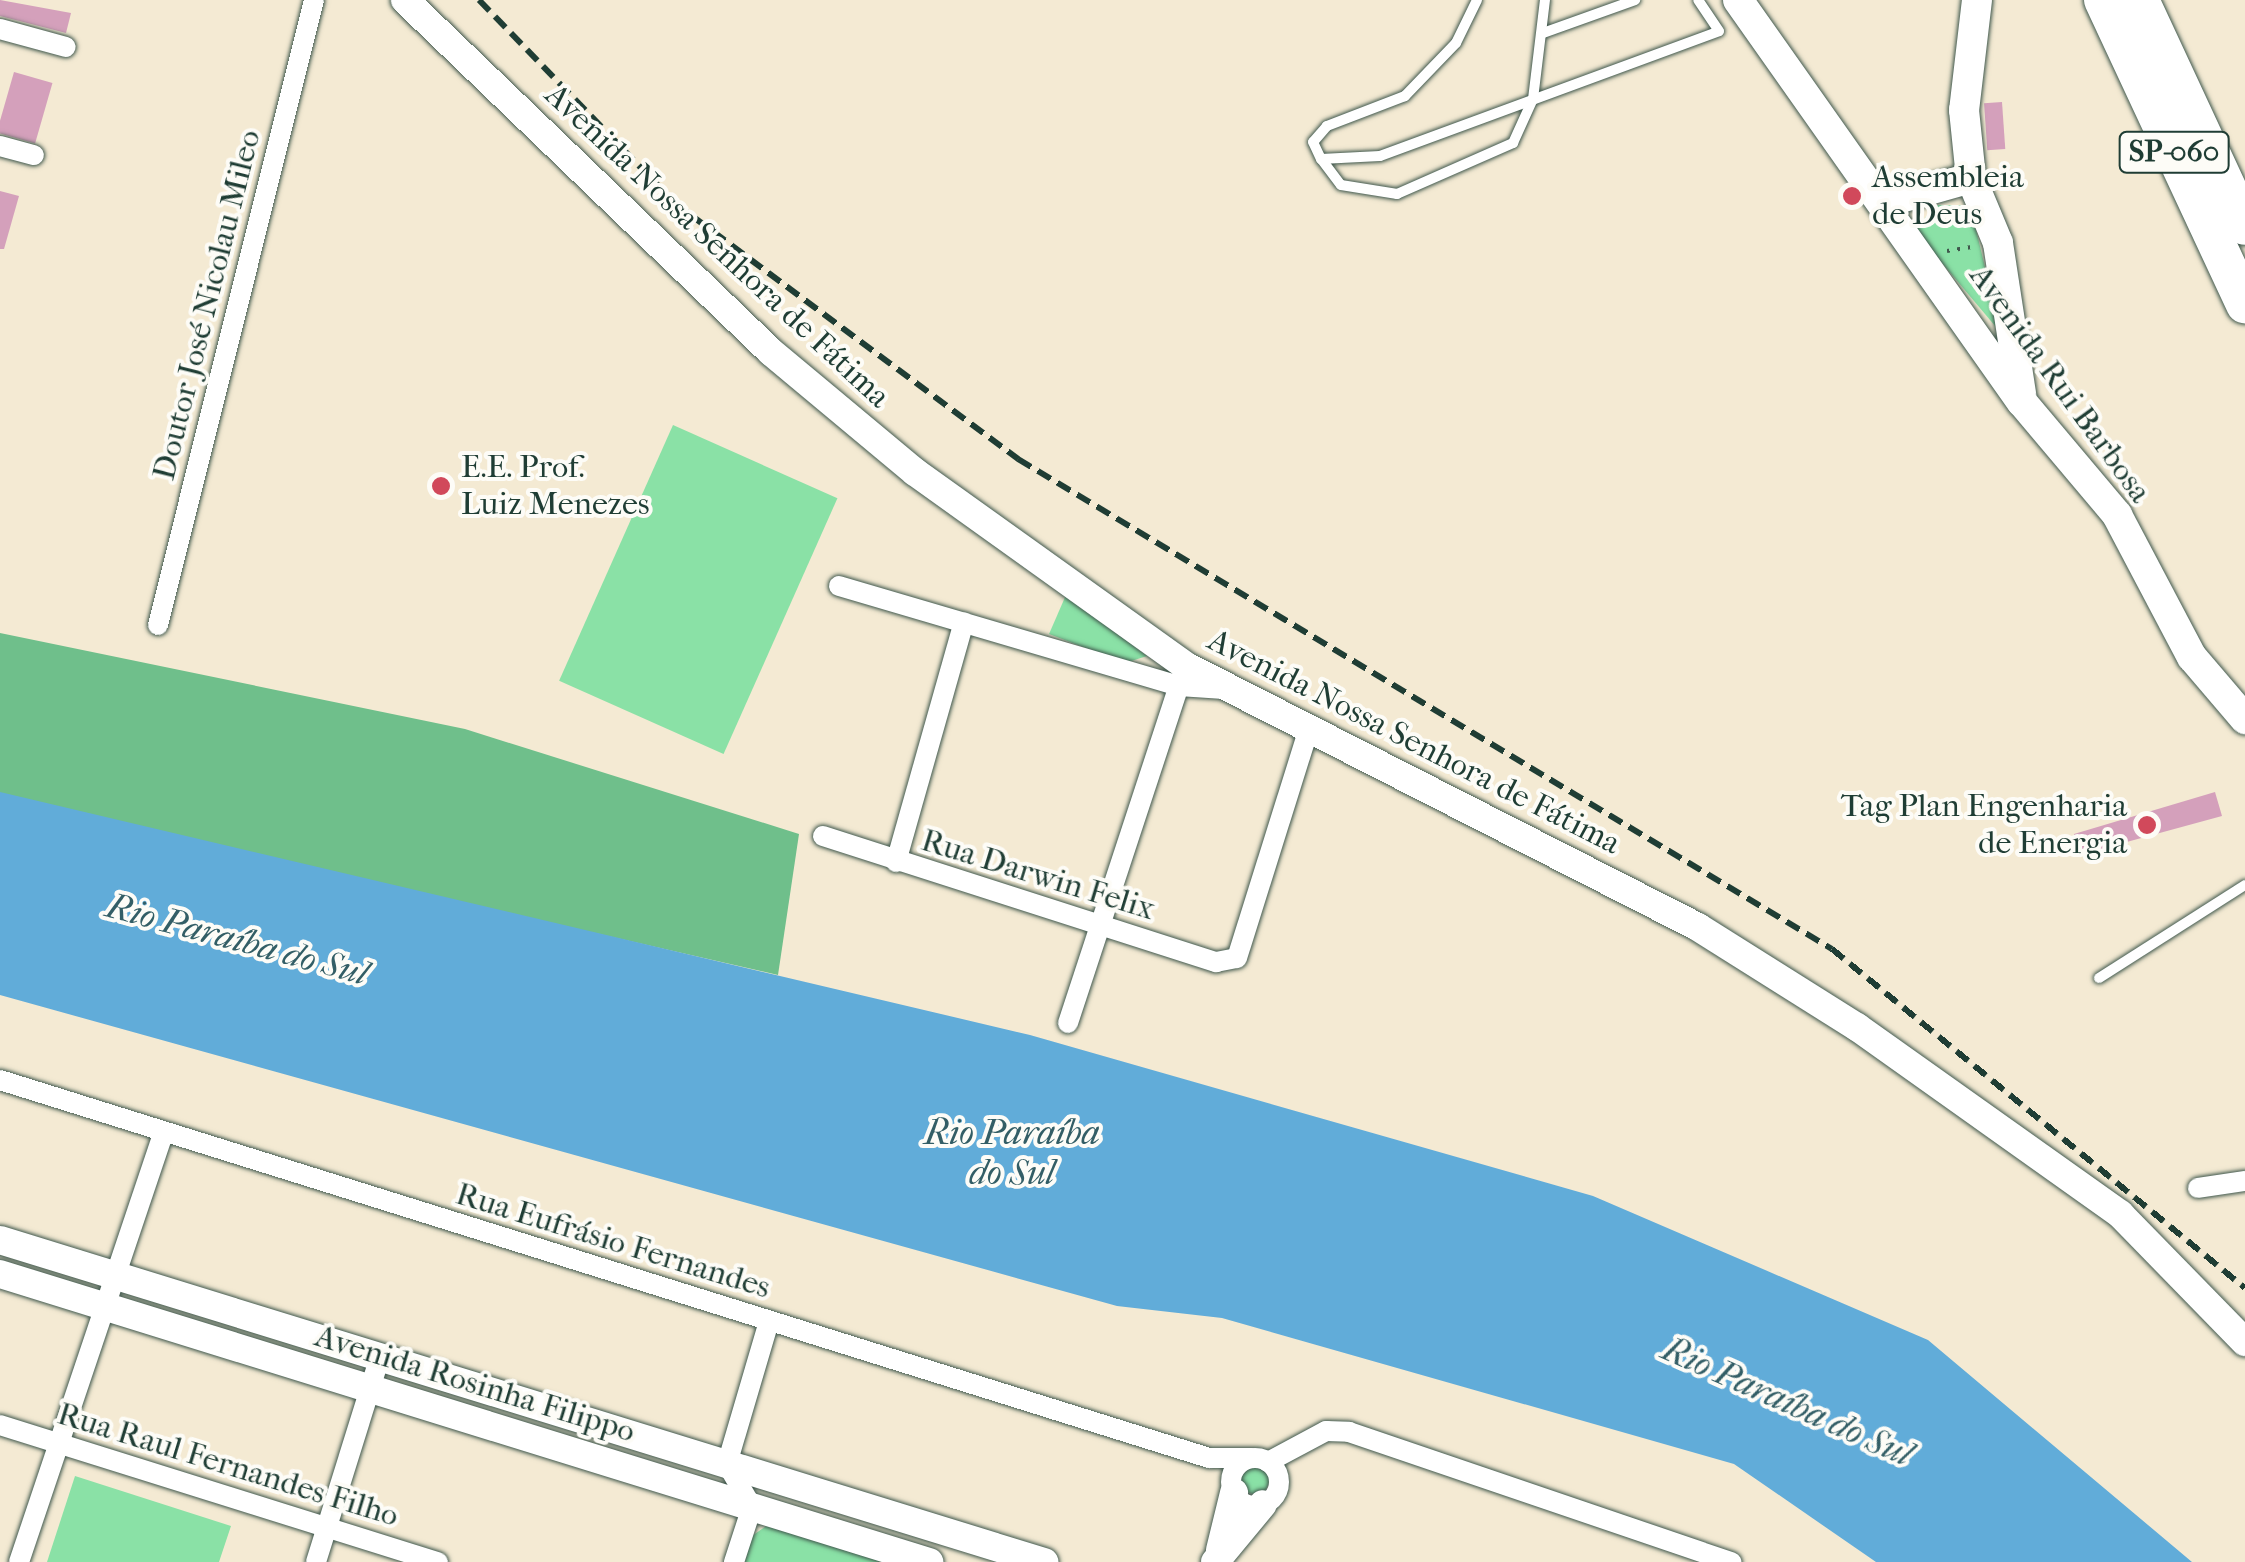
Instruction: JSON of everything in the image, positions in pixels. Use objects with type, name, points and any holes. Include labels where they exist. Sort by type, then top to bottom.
[{"type":"highway","name":"SP-060","points":[[2103,0],[2245,304]]},
{"type":"highway","name":"SP-060","points":[[2140,0],[2245,226]]},
{"type":"main road","name":"Avenida Rui Barbosa","points":[[1738,0],[1886,202],[2022,402],[2117,515],[2192,657],[2245,719]]},
{"type":"main road","points":[[1977,0],[1964,110],[1971,178],[1998,243],[2022,402]]},
{"type":"main road","points":[[1886,202],[1971,178]]},
{"type":"street","name":"Doutor José Nicolau Mileo","points":[[158,625],[314,0]]},
{"type":"street","name":"Avenida Nossa Senhora de Fátima","points":[[405,0],[771,352],[915,472],[1182,676],[1226,689],[1309,728],[1698,927],[1872,1037],[2120,1214],[2245,1342]]},
{"type":"street","points":[[0,29],[66,48]]},
{"type":"street","points":[[0,146],[34,155]]},
{"type":"street","points":[[839,586],[964,622],[1182,676],[1096,925],[1068,1023]]},
{"type":"street","points":[[896,862],[964,622]]},
{"type":"street","name":"Rua Darwin Felix","points":[[822,836],[1216,962],[1237,958],[1309,728]]},
{"type":"street","name":"Rua Eufrásio Fernandes","points":[[0,1080],[1209,1458]]},
{"type":"street","points":[[19,1562],[164,1132]]},
{"type":"street","points":[[2198,1188],[2245,1181]]},
{"type":"street","name":"Avenida Rosinha Filippo","points":[[0,1240],[1044,1562]]},
{"type":"street","name":"Avenida Rosinha Filippo","points":[[0,1274],[929,1562]]},
{"type":"street","points":[[734,1562],[752,1507],[727,1464],[769,1321]]},
{"type":"street","points":[[316,1562],[380,1357]]},
{"type":"street","name":"Rua Raul Fernandes Filho","points":[[0,1424],[438,1562]]},
{"type":"street","points":[[1221,1560],[1271,1493],[1326,1431]]},
{"type":"street","points":[[1221,1560],[1233,1486],[1260,1460],[1326,1431],[1731,1562]]},
{"type":"street","points":[[1209,1458],[1260,1460]]},
{"type":"street","points":[[1209,1458],[1233,1486],[1271,1493]]},
{"type":"street","points":[[1260,1460],[1271,1493]]},
{"type":"lane","points":[[1477,0],[1456,43],[1405,96],[1327,126],[1313,142],[1340,185],[1397,194],[1513,142],[1533,99],[1545,0]]},
{"type":"lane","points":[[1543,33],[1634,0]]},
{"type":"lane","points":[[1321,159],[1380,156],[1718,31],[1704,2]]},
{"type":"lane","points":[[2099,978],[2245,885]]},
{"type":"path","points":[[1922,254],[1998,243]]},
{"type":"green space","points":[[1935,205],[1970,205],[2001,333],[1915,231]]},
{"type":"green space","points":[[673,425],[837,498],[724,754],[559,681]]},
{"type":"green space","points":[[1066,595],[1147,656],[1125,663],[1049,634]]},
{"type":"green space","points":[[0,633],[465,729],[799,834],[778,975],[0,797]]},
{"type":"green space","points":[[1255,1466],[1265,1470],[1269,1480],[1265,1490],[1255,1494],[1245,1490],[1241,1480],[1245,1470]]},
{"type":"green space","points":[[75,1476],[231,1526],[219,1562],[47,1562]]},
{"type":"green space","points":[[772,1522],[899,1562],[745,1562],[752,1536]]},
{"type":"water","name":"Rio Paraíba do Sul","points":[[0,792],[1030,1035],[1593,1196],[1928,1340],[2192,1562],[1876,1562],[1734,1464],[1222,1318],[1117,1306],[0,995]]},
{"type":"building","points":[[0,0],[71,13],[66,33],[0,16]]},
{"type":"building","points":[[14,72],[52,83],[35,144],[0,134]]},
{"type":"building","points":[[2002,102],[2005,149],[1987,150],[1984,103]]},
{"type":"building","points":[[0,191],[19,196],[4,249],[0,249]]},
{"type":"building","name":"Tag Plan Engenharia de Energia","points":[[2215,792],[2222,816],[2079,855],[2074,834]]},
{"type":"railway","points":[[479,0],[676,204],[1018,459],[1832,949],[2245,1288]]},
{"type":"place","name":"Assembleia de Deus","points":[[1852,196]]},
{"type":"place","name":"E.E. Prof. Luiz Menezes","points":[[441,486]]},
{"type":"place","name":"Tag Plan Engenharia de Energia","points":[[2147,825]]}]
